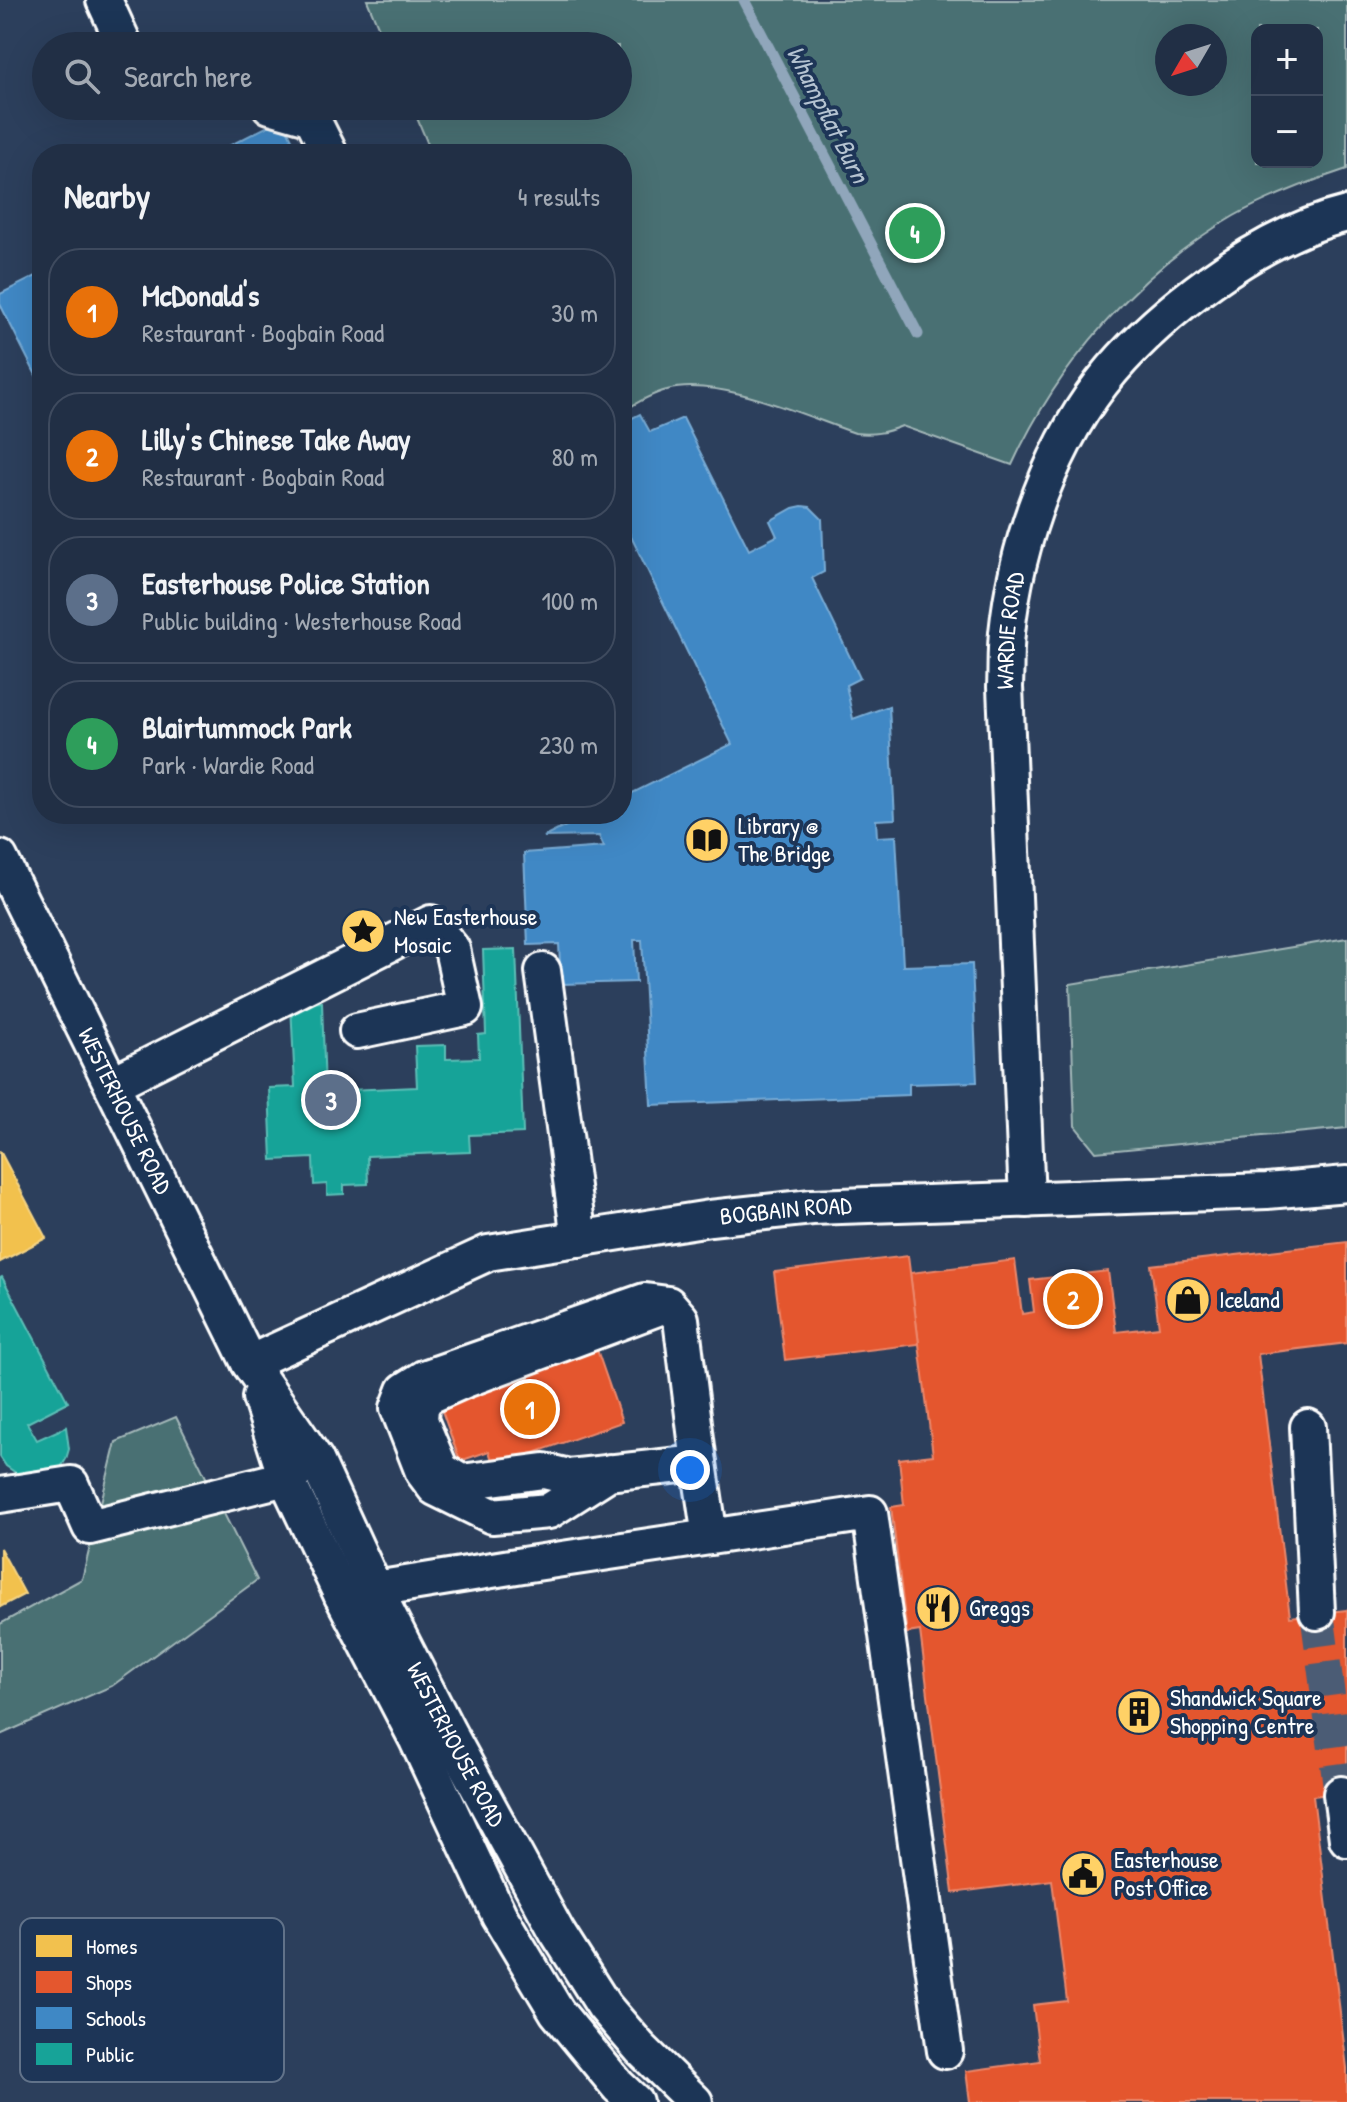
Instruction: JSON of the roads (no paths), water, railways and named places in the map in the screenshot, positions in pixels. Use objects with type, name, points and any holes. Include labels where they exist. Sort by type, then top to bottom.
[{"type":"street","points":[[104,0],[119,32]]},
{"type":"street","points":[[313,120],[325,144]]},
{"type":"street","name":"WARDIE ROAD","points":[[1027,1200],[1005,687],[1006,634],[1031,525],[1048,475],[1087,404],[1112,370],[1147,334],[1184,301],[1262,248],[1297,230],[1347,214]]},
{"type":"street","name":"WESTERHOUSE ROAD","points":[[0,858],[249,1363],[286,1478],[448,1732],[557,1932],[604,2006],[640,2048],[695,2102]]},
{"type":"street","points":[[112,1084],[431,923],[452,949],[465,1008],[357,1031]]},
{"type":"street","points":[[543,971],[579,1239]]},
{"type":"street","name":"BOGBAIN ROAD","points":[[249,1363],[488,1253],[710,1218],[812,1207],[1267,1191],[1347,1184]]},
{"type":"street","points":[[610,1472],[549,1511],[492,1516],[435,1488],[423,1472],[398,1408],[405,1390],[424,1378],[645,1301],[668,1304],[681,1319],[710,1537]]},
{"type":"street","points":[[668,1304],[427,1397],[421,1407],[420,1420],[441,1470],[461,1482],[544,1471],[569,1477],[699,1463]]},
{"type":"street","name":"WESTERHOUSE ROAD","points":[[249,1363],[316,1460],[358,1592],[417,1740],[499,1915],[557,2012],[635,2102]]},
{"type":"street","points":[[1308,1427],[1317,1612]]},
{"type":"street","points":[[0,1495],[71,1484],[90,1527],[286,1478],[316,1460]]},
{"type":"street","points":[[358,1592],[870,1513],[945,2051]]},
{"type":"street","points":[[1341,1794],[1347,1839]]},
{"type":"waterway","name":"Whampflat Burn","points":[[744,0],[918,334]]},
{"type":"tunnel","points":[[1317,1612],[1341,1794]]},
{"type":"place","name":"Blairtummock Park","points":[[915,233]]},
{"type":"place","name":"Library @ The Bridge","points":[[707,840]]},
{"type":"place","name":"New Easterhouse Mosaic","points":[[363,931]]},
{"type":"place","name":"Easterhouse Police Station","points":[[331,1100]]},
{"type":"place","name":"Lilly's Chinese Take Away","points":[[1073,1299]]},
{"type":"place","name":"Iceland","points":[[1188,1300]]},
{"type":"place","name":"McDonald's","points":[[530,1409]]},
{"type":"place","name":"Greggs","points":[[938,1608]]},
{"type":"place","name":"Shandwick Square Shopping Centre","points":[[1139,1712]]},
{"type":"place","name":"Easterhouse Post Office","points":[[1083,1874]]}]
